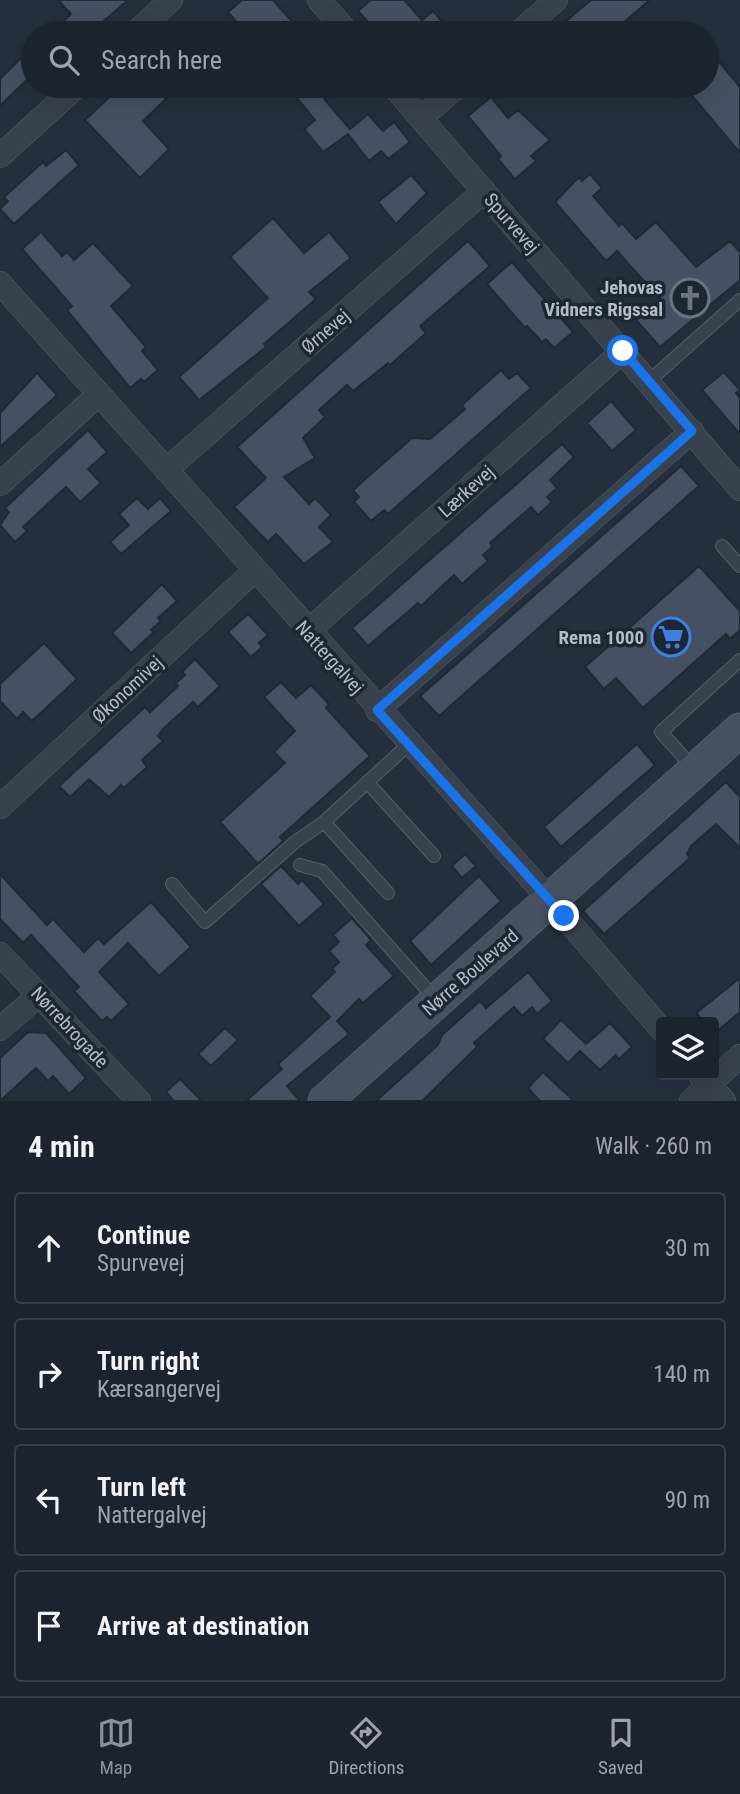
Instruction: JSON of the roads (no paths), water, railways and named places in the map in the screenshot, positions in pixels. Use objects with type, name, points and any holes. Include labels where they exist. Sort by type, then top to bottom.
[{"type":"street","points":[[148,21],[171,0]]},
{"type":"street","points":[[319,0],[337,21]]},
{"type":"street","points":[[532,21],[556,0]]},
{"type":"street","points":[[0,156],[64,98]]},
{"type":"street","name":"Spurvevej","points":[[404,98],[692,431],[737,479]]},
{"type":"street","points":[[421,118],[444,98]]},
{"type":"street","name":"Ørnevej","points":[[166,470],[484,191]]},
{"type":"street","name":"Nattergalvej","points":[[0,283],[377,710],[551,901],[656,1024]]},
{"type":"street","name":"Lærkevej","points":[[308,631],[623,351]]},
{"type":"street","points":[[0,484],[99,394]]},
{"type":"street","points":[[377,710],[692,431]]},
{"type":"street","name":"Økonomivej","points":[[0,807],[254,571]]},
{"type":"street","name":"Nørre Boulevard","points":[[325,1101],[740,730]]},
{"type":"street","name":"Nørrebrogade","points":[[0,954],[139,1101]]},
{"type":"street","points":[[0,1029],[39,995]]},
{"type":"street","points":[[719,1069],[740,1056]]},
{"type":"street","points":[[691,1101],[703,1080]]},
{"type":"street","points":[[705,1080],[724,1101]]},
{"type":"lane","points":[[649,381],[740,300]]},
{"type":"lane","points":[[722,546],[739,562]]},
{"type":"lane","points":[[696,770],[661,732],[740,660]]},
{"type":"lane","points":[[172,884],[205,922],[295,842],[324,822],[409,744]]},
{"type":"lane","points":[[367,782],[434,856]]},
{"type":"lane","points":[[324,822],[388,893]]},
{"type":"lane","points":[[300,865],[322,871],[438,1001]]},
{"type":"place","name":"Jehovas Vidners Rigssal","points":[[690,298]]},
{"type":"place","name":"Rema 1000","points":[[671,637]]}]
